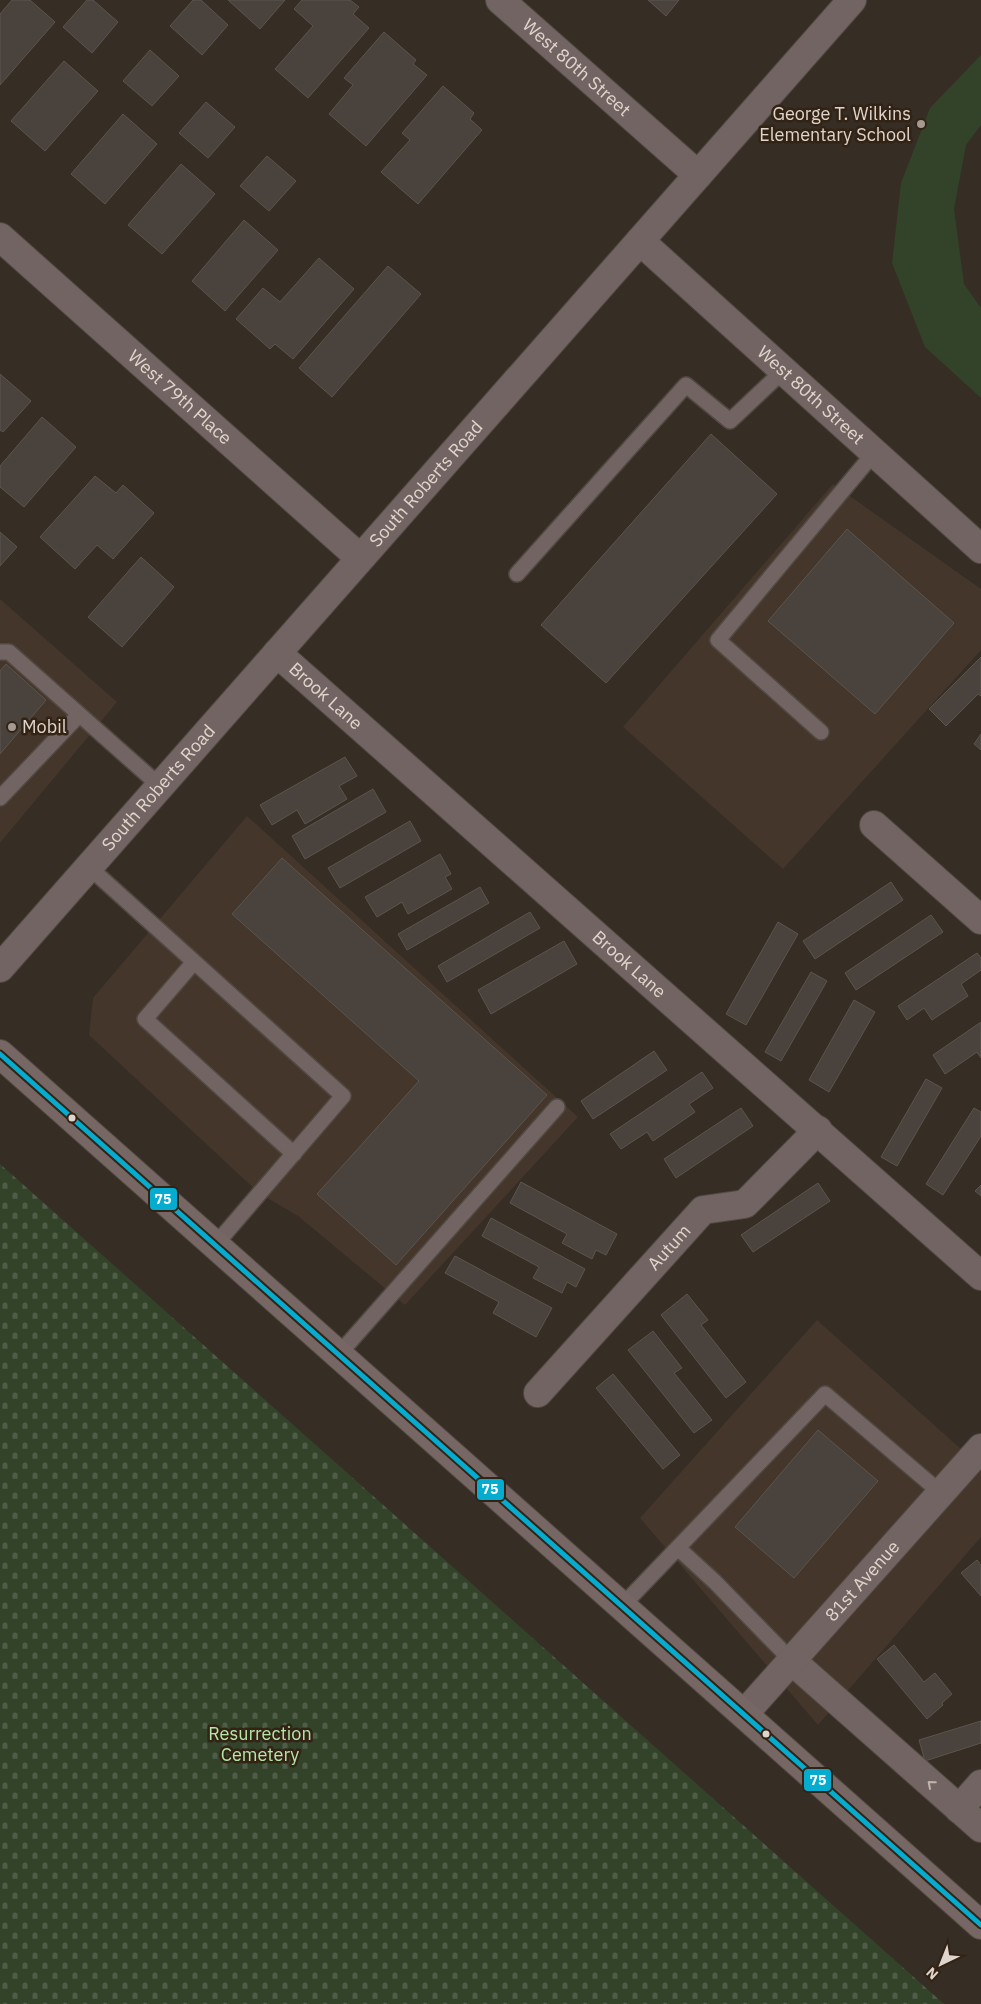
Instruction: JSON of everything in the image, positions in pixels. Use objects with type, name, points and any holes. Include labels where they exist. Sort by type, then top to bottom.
[{"type":"main road","points":[[0,1054],[981,1925]]},
{"type":"street","name":"West 80th Street","points":[[500,0],[698,175]]},
{"type":"street","name":"South Roberts Road","points":[[0,968],[852,0]]},
{"type":"street","name":"West 79th Place","points":[[0,237],[360,558]]},
{"type":"street","name":"West 80th Street","points":[[640,242],[981,549]]},
{"type":"street","name":"Brook Lane","points":[[277,653],[981,1276]]},
{"type":"street","points":[[874,825],[981,920]]},
{"type":"street","name":"Autum","points":[[538,1392],[703,1210],[745,1204],[818,1130]]},
{"type":"street","name":"81st Avenue","points":[[744,1714],[981,1448]]},
{"type":"street","points":[[792,1661],[981,1828]]},
{"type":"street","points":[[959,1809],[981,1784]]},
{"type":"lane","points":[[517,574],[686,385],[730,421],[783,371]]},
{"type":"lane","points":[[821,732],[718,640],[874,452]]},
{"type":"lane","points":[[0,652],[9,652],[160,786]]},
{"type":"lane","points":[[0,798],[79,714]]},
{"type":"lane","points":[[89,867],[343,1096],[216,1244]]},
{"type":"lane","points":[[194,962],[145,1019],[294,1154]]},
{"type":"lane","points":[[339,1354],[557,1107]]},
{"type":"lane","points":[[622,1606],[825,1394],[941,1493]]},
{"type":"lane","points":[[678,1548],[715,1582],[792,1661]]},
{"type":"shaded area","points":[[833,484],[981,589],[981,650],[783,869],[623,727]]},
{"type":"shaded area","points":[[0,599],[117,702],[0,843]]},
{"type":"shaded area","points":[[247,816],[578,1117],[405,1305],[298,1216],[259,1193],[89,1035],[93,998]]},
{"type":"shaded area","points":[[817,1320],[981,1467],[981,1537],[818,1725],[640,1518]]},
{"type":"green space","points":[[981,55],[981,125],[966,145],[954,209],[964,284],[981,308],[981,398],[925,347],[892,263],[901,183],[930,108]]},
{"type":"green space","name":"Resurrection Cemetery","points":[[0,1164],[944,2004],[0,2004]]},
{"type":"building","points":[[12,0],[30,0],[55,22],[0,85],[0,14]]},
{"type":"building","points":[[87,0],[93,0],[118,22],[92,53],[63,27]]},
{"type":"building","points":[[193,0],[201,0],[228,25],[202,55],[170,26]]},
{"type":"building","points":[[228,0],[285,0],[260,29]]},
{"type":"building","points":[[302,0],[350,0],[359,7],[353,14],[369,28],[308,98],[275,69],[313,26],[294,9]]},
{"type":"building","points":[[648,0],[679,0],[666,16]]},
{"type":"building","points":[[384,32],[416,60],[413,64],[427,75],[366,146],[329,114],[353,85],[344,78]]},
{"type":"building","points":[[150,50],[179,76],[152,106],[123,81]]},
{"type":"building","points":[[64,61],[98,91],[45,151],[11,121]]},
{"type":"building","points":[[443,86],[474,113],[470,119],[482,130],[418,204],[381,172],[410,140],[402,133]]},
{"type":"building","points":[[206,102],[235,127],[208,158],[179,133]]},
{"type":"building","points":[[123,114],[157,144],[105,204],[71,174]]},
{"type":"building","points":[[267,156],[296,181],[269,211],[240,186]]},
{"type":"building","points":[[181,164],[215,194],[162,254],[128,225]]},
{"type":"building","points":[[244,220],[278,250],[225,311],[192,281]]},
{"type":"building","points":[[319,258],[354,289],[293,359],[275,344],[270,349],[236,319],[263,288],[280,302]]},
{"type":"building","points":[[388,266],[421,294],[332,397],[299,368]]},
{"type":"building","points":[[0,374],[31,401],[3,432],[0,430]]},
{"type":"building","points":[[42,417],[76,447],[24,507],[0,487],[0,466]]},
{"type":"building","points":[[711,434],[777,494],[606,683],[541,625]]},
{"type":"building","points":[[95,476],[116,493],[123,485],[154,513],[113,559],[97,545],[75,569],[40,537]]},
{"type":"building","points":[[847,529],[954,623],[875,714],[768,621]]},
{"type":"building","points":[[0,532],[17,547],[0,566]]},
{"type":"building","points":[[141,557],[174,587],[122,647],[88,617]]},
{"type":"building","points":[[981,657],[981,696],[978,694],[946,726],[929,709]]},
{"type":"building","name":"Mobil","points":[[6,664],[46,700],[0,754],[0,671]]},
{"type":"building","points":[[981,734],[981,750],[974,744]]},
{"type":"building","points":[[345,757],[357,776],[339,786],[347,799],[305,824],[297,810],[272,825],[260,805]]},
{"type":"building","points":[[373,789],[386,812],[305,859],[292,836]]},
{"type":"building","points":[[410,821],[421,841],[340,888],[328,868]]},
{"type":"building","points":[[440,854],[451,874],[445,877],[452,889],[408,914],[402,902],[377,917],[365,897]]},
{"type":"building","points":[[282,858],[547,1095],[396,1265],[317,1194],[419,1081],[232,914]]},
{"type":"building","points":[[891,882],[903,900],[815,959],[803,941]]},
{"type":"building","points":[[480,887],[489,903],[407,950],[398,934]]},
{"type":"building","points":[[530,912],[540,928],[447,982],[438,966]]},
{"type":"building","points":[[931,915],[943,932],[856,990],[845,973]]},
{"type":"building","points":[[778,922],[798,934],[746,1025],[726,1014]]},
{"type":"building","points":[[564,941],[577,964],[491,1014],[478,990]]},
{"type":"building","points":[[977,953],[981,958],[981,970],[961,984],[968,996],[932,1020],[924,1008],[907,1020],[898,1006]]},
{"type":"building","points":[[811,972],[827,981],[781,1061],[765,1052]]},
{"type":"building","points":[[854,1000],[875,1012],[829,1092],[809,1080]]},
{"type":"building","points":[[981,1022],[981,1058],[977,1052],[945,1074],[933,1055]]},
{"type":"building","points":[[654,1051],[667,1070],[593,1119],[581,1101]]},
{"type":"building","points":[[702,1072],[713,1088],[689,1104],[695,1112],[653,1141],[647,1132],[621,1149],[610,1134]]},
{"type":"building","points":[[926,1079],[942,1088],[897,1166],[881,1157]]},
{"type":"building","points":[[741,1108],[753,1126],[676,1178],[664,1159]]},
{"type":"building","points":[[974,1108],[981,1112],[981,1136],[943,1195],[926,1184]]},
{"type":"building","points":[[521,1182],[617,1234],[606,1255],[596,1250],[592,1259],[562,1243],[567,1234],[510,1203]]},
{"type":"building","points":[[818,1183],[830,1201],[753,1252],[741,1235]]},
{"type":"building","points":[[981,1185],[981,1196],[975,1191]]},
{"type":"building","points":[[491,1218],[585,1269],[576,1287],[567,1282],[562,1293],[533,1278],[539,1267],[482,1236]]},
{"type":"building","points":[[455,1256],[552,1308],[536,1337],[493,1313],[499,1302],[445,1273]]},
{"type":"building","points":[[687,1294],[708,1320],[701,1325],[746,1382],[726,1398],[661,1315]]},
{"type":"building","points":[[653,1331],[682,1368],[674,1373],[712,1420],[694,1433],[628,1350]]},
{"type":"building","points":[[613,1374],[680,1455],[663,1469],[596,1388]]},
{"type":"building","points":[[818,1430],[878,1481],[794,1578],[735,1527]]},
{"type":"building","points":[[977,1560],[981,1565],[981,1596],[961,1573]]},
{"type":"building","points":[[894,1645],[924,1682],[935,1673],[952,1694],[927,1719],[877,1659]]},
{"type":"building","points":[[981,1721],[981,1743],[925,1761],[919,1740]]},
{"type":"transit line","name":"75","points":[[0,1054],[981,1925]]},
{"type":"place","name":"George T. Wilkins Elementary School","points":[[921,124]]},
{"type":"place","name":"Mobil","points":[[12,727]]}]
